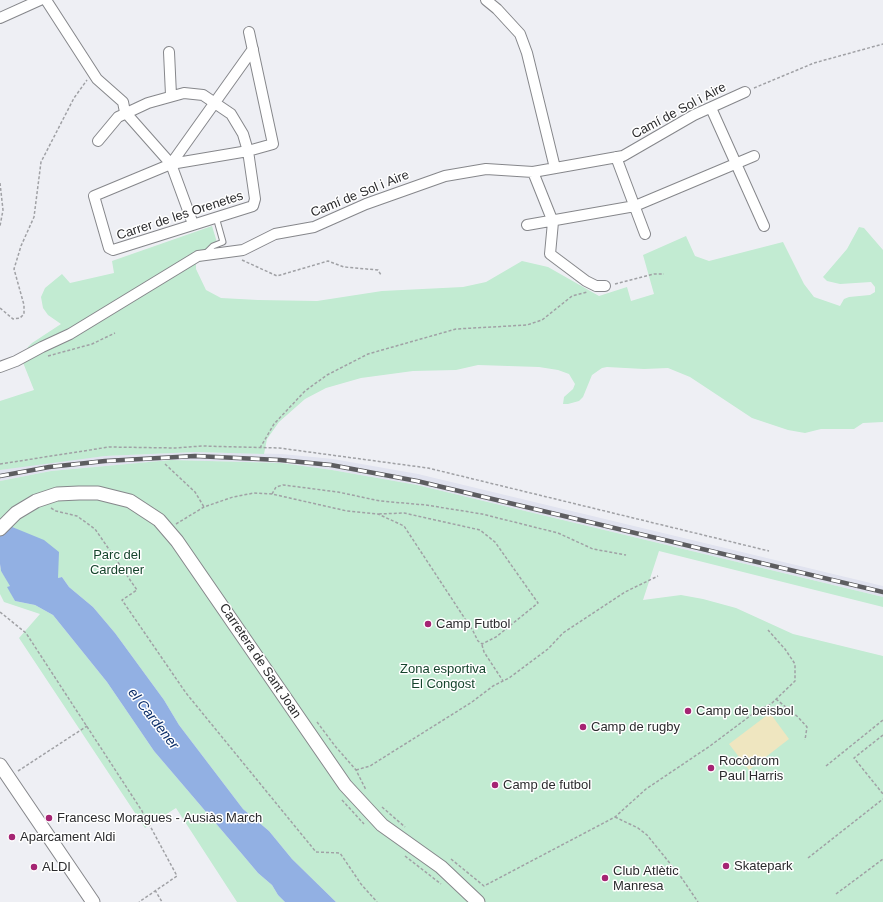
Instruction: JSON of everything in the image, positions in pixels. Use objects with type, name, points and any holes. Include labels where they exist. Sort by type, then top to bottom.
[{"type":"street","points":[[0,18],[40,0]]},
{"type":"street","points":[[46,0],[94,75],[123,102],[125,112],[172,164],[193,224]]},
{"type":"street","points":[[486,0],[497,9],[520,34],[527,52],[556,168]]},
{"type":"street","points":[[172,164],[248,151],[273,144],[249,32]]},
{"type":"street","points":[[172,164],[253,49]]},
{"type":"street","points":[[169,52],[171,95]]},
{"type":"street","name":"Camí de Sol i Aire","points":[[0,367],[16,361],[42,346],[70,334],[198,256],[243,250],[275,234],[314,227],[366,204],[445,176],[486,170],[533,172],[623,156],[711,108],[745,92]]},
{"type":"street","name":"Carrer de les Orenetes","points":[[98,141],[118,117],[125,112],[171,95],[184,93],[203,95],[231,114],[243,134],[248,151],[255,199],[253,206],[113,250],[109,248],[94,196],[172,164]]},
{"type":"street","points":[[711,108],[764,226]]},
{"type":"street","points":[[527,226],[635,206],[754,156]]},
{"type":"street","points":[[616,157],[645,234]]},
{"type":"street","points":[[533,172],[553,222],[550,254],[586,281],[601,286]]},
{"type":"street","name":"Carretera de Sant Joan","points":[[0,529],[16,513],[36,501],[57,494],[98,493],[130,501],[159,520],[177,541],[345,785],[382,825],[441,867],[478,902]]},
{"type":"street","points":[[0,765],[93,902]]},
{"type":"lane","points":[[202,256],[213,246],[223,242],[216,217]]},
{"type":"path","points":[[745,92],[814,63],[883,44]]},
{"type":"path","points":[[0,308],[13,319],[20,318],[24,314],[24,305],[14,269],[21,246],[34,217],[41,162],[74,98],[94,75]]},
{"type":"path","points":[[0,183],[3,210],[0,226]]},
{"type":"path","points":[[237,257],[277,276],[328,261],[344,267],[378,270],[381,275]]},
{"type":"path","points":[[260,448],[274,424],[305,390],[327,376],[368,354],[456,329],[527,325],[542,320],[572,296],[594,290],[601,286],[654,274],[664,274]]},
{"type":"path","points":[[46,356],[92,344],[115,333]]},
{"type":"path","points":[[0,464],[109,447],[157,449],[202,446],[279,448],[428,468],[769,551]]},
{"type":"path","points":[[165,464],[195,492],[204,507]]},
{"type":"path","points":[[272,494],[276,487],[283,485],[338,492],[380,501],[426,505],[482,514],[558,533],[593,549],[626,555]]},
{"type":"path","points":[[174,525],[204,507],[233,497],[254,493],[272,494],[347,511],[378,514],[404,513],[480,530],[495,542],[538,603],[496,636],[482,644]]},
{"type":"path","points":[[50,506],[56,511],[77,516],[95,529],[136,590],[122,600],[186,693],[316,852],[340,852],[361,884],[377,902]]},
{"type":"path","points":[[378,514],[404,526],[473,631],[478,642],[482,644],[484,652],[503,681]]},
{"type":"path","points":[[370,795],[365,789],[356,770],[376,762],[503,681],[548,649],[562,633],[573,625],[625,592],[658,576]]},
{"type":"path","points":[[0,612],[26,633],[142,811],[177,876],[139,902]]},
{"type":"path","points":[[448,857],[484,886],[615,817],[646,789],[776,699],[795,681],[795,664],[785,649],[768,630]]},
{"type":"path","points":[[776,699],[798,716],[807,727],[805,740]]},
{"type":"path","points":[[826,766],[883,720]]},
{"type":"path","points":[[8,778],[87,726]]},
{"type":"path","points":[[883,735],[854,758],[883,794]]},
{"type":"path","points":[[808,858],[883,799]]},
{"type":"path","points":[[380,806],[409,829]]},
{"type":"path","points":[[615,817],[638,828],[647,835],[682,877],[698,902]]},
{"type":"path","points":[[836,894],[883,859]]},
{"type":"path","points":[[155,890],[162,902]]},
{"type":"shaded area","points":[[196,452],[282,454],[333,459],[418,474],[883,586],[883,597],[417,485],[332,470],[281,463],[171,460],[51,471],[0,481],[0,470],[49,462],[105,456]]},
{"type":"green space","points":[[212,226],[219,249],[215,257],[196,263],[196,269],[206,290],[221,298],[317,301],[382,291],[463,287],[486,282],[522,261],[548,267],[599,296],[627,287],[631,301],[654,294],[643,255],[686,236],[695,256],[709,261],[783,242],[804,284],[814,297],[840,306],[844,299],[849,297],[870,295],[875,292],[875,287],[871,282],[840,284],[827,281],[823,277],[847,249],[859,227],[864,228],[883,250],[883,422],[863,423],[854,429],[821,429],[805,433],[788,430],[752,418],[690,377],[668,368],[602,368],[592,375],[583,397],[579,401],[563,404],[564,397],[573,389],[575,384],[569,374],[558,370],[539,367],[478,365],[456,370],[413,371],[361,378],[326,388],[305,399],[279,422],[267,439],[264,454],[196,452],[105,456],[0,470],[0,401],[34,390],[22,360],[28,347],[32,343],[61,324],[48,315],[43,308],[41,297],[45,288],[62,274],[70,283],[114,273],[112,261]]},
{"type":"green space","name":"Zona esportiva El Congost","points":[[171,460],[281,463],[332,470],[417,485],[883,597],[883,607],[659,551],[643,600],[681,595],[703,599],[736,608],[793,634],[883,656],[883,902],[336,902],[292,859],[269,831],[243,809],[179,725],[164,700],[115,633],[93,607],[69,587],[62,577],[58,578],[58,571],[16,529],[0,522],[0,481],[51,471]]},
{"type":"green space","points":[[0,564],[1,571],[11,586],[8,587],[15,601],[35,605],[53,615],[107,682],[154,751],[258,873],[272,885],[278,895],[285,902],[237,902],[176,808],[145,828],[19,638],[40,614],[4,602],[0,594]]},
{"type":"sand","points":[[770,713],[789,739],[749,770],[729,744]]},
{"type":"water","name":"el Cardener","points":[[0,522],[44,540],[59,552],[58,578],[62,577],[69,587],[93,607],[115,633],[164,700],[179,725],[243,809],[269,831],[292,859],[336,902],[285,902],[278,895],[272,885],[258,873],[154,751],[107,682],[53,615],[35,605],[15,601],[7,587],[10,586],[1,571]]},
{"type":"railway","points":[[0,476],[49,467],[105,461],[195,456],[280,460],[331,465],[417,481],[883,592]]},
{"type":"place","name":"Camp Futbol","points":[[428,624]]},
{"type":"place","name":"Camp de beisbol","points":[[688,711]]},
{"type":"place","name":"Camp de rugby","points":[[583,727]]},
{"type":"place","name":"Rocòdrom Paul Harris","points":[[711,768]]},
{"type":"place","name":"Camp de futbol","points":[[495,785]]},
{"type":"place","name":"Francesc Moragues - Ausiàs March","points":[[49,818]]},
{"type":"place","name":"Aparcament Aldi","points":[[12,837]]},
{"type":"place","name":"Skatepark","points":[[726,866]]},
{"type":"place","name":"ALDI","points":[[34,867]]},
{"type":"place","name":"Club Atlètic Manresa","points":[[605,878]]},
{"type":"park label","name":"Parc del Cardener","points":[[117,562]]}]
